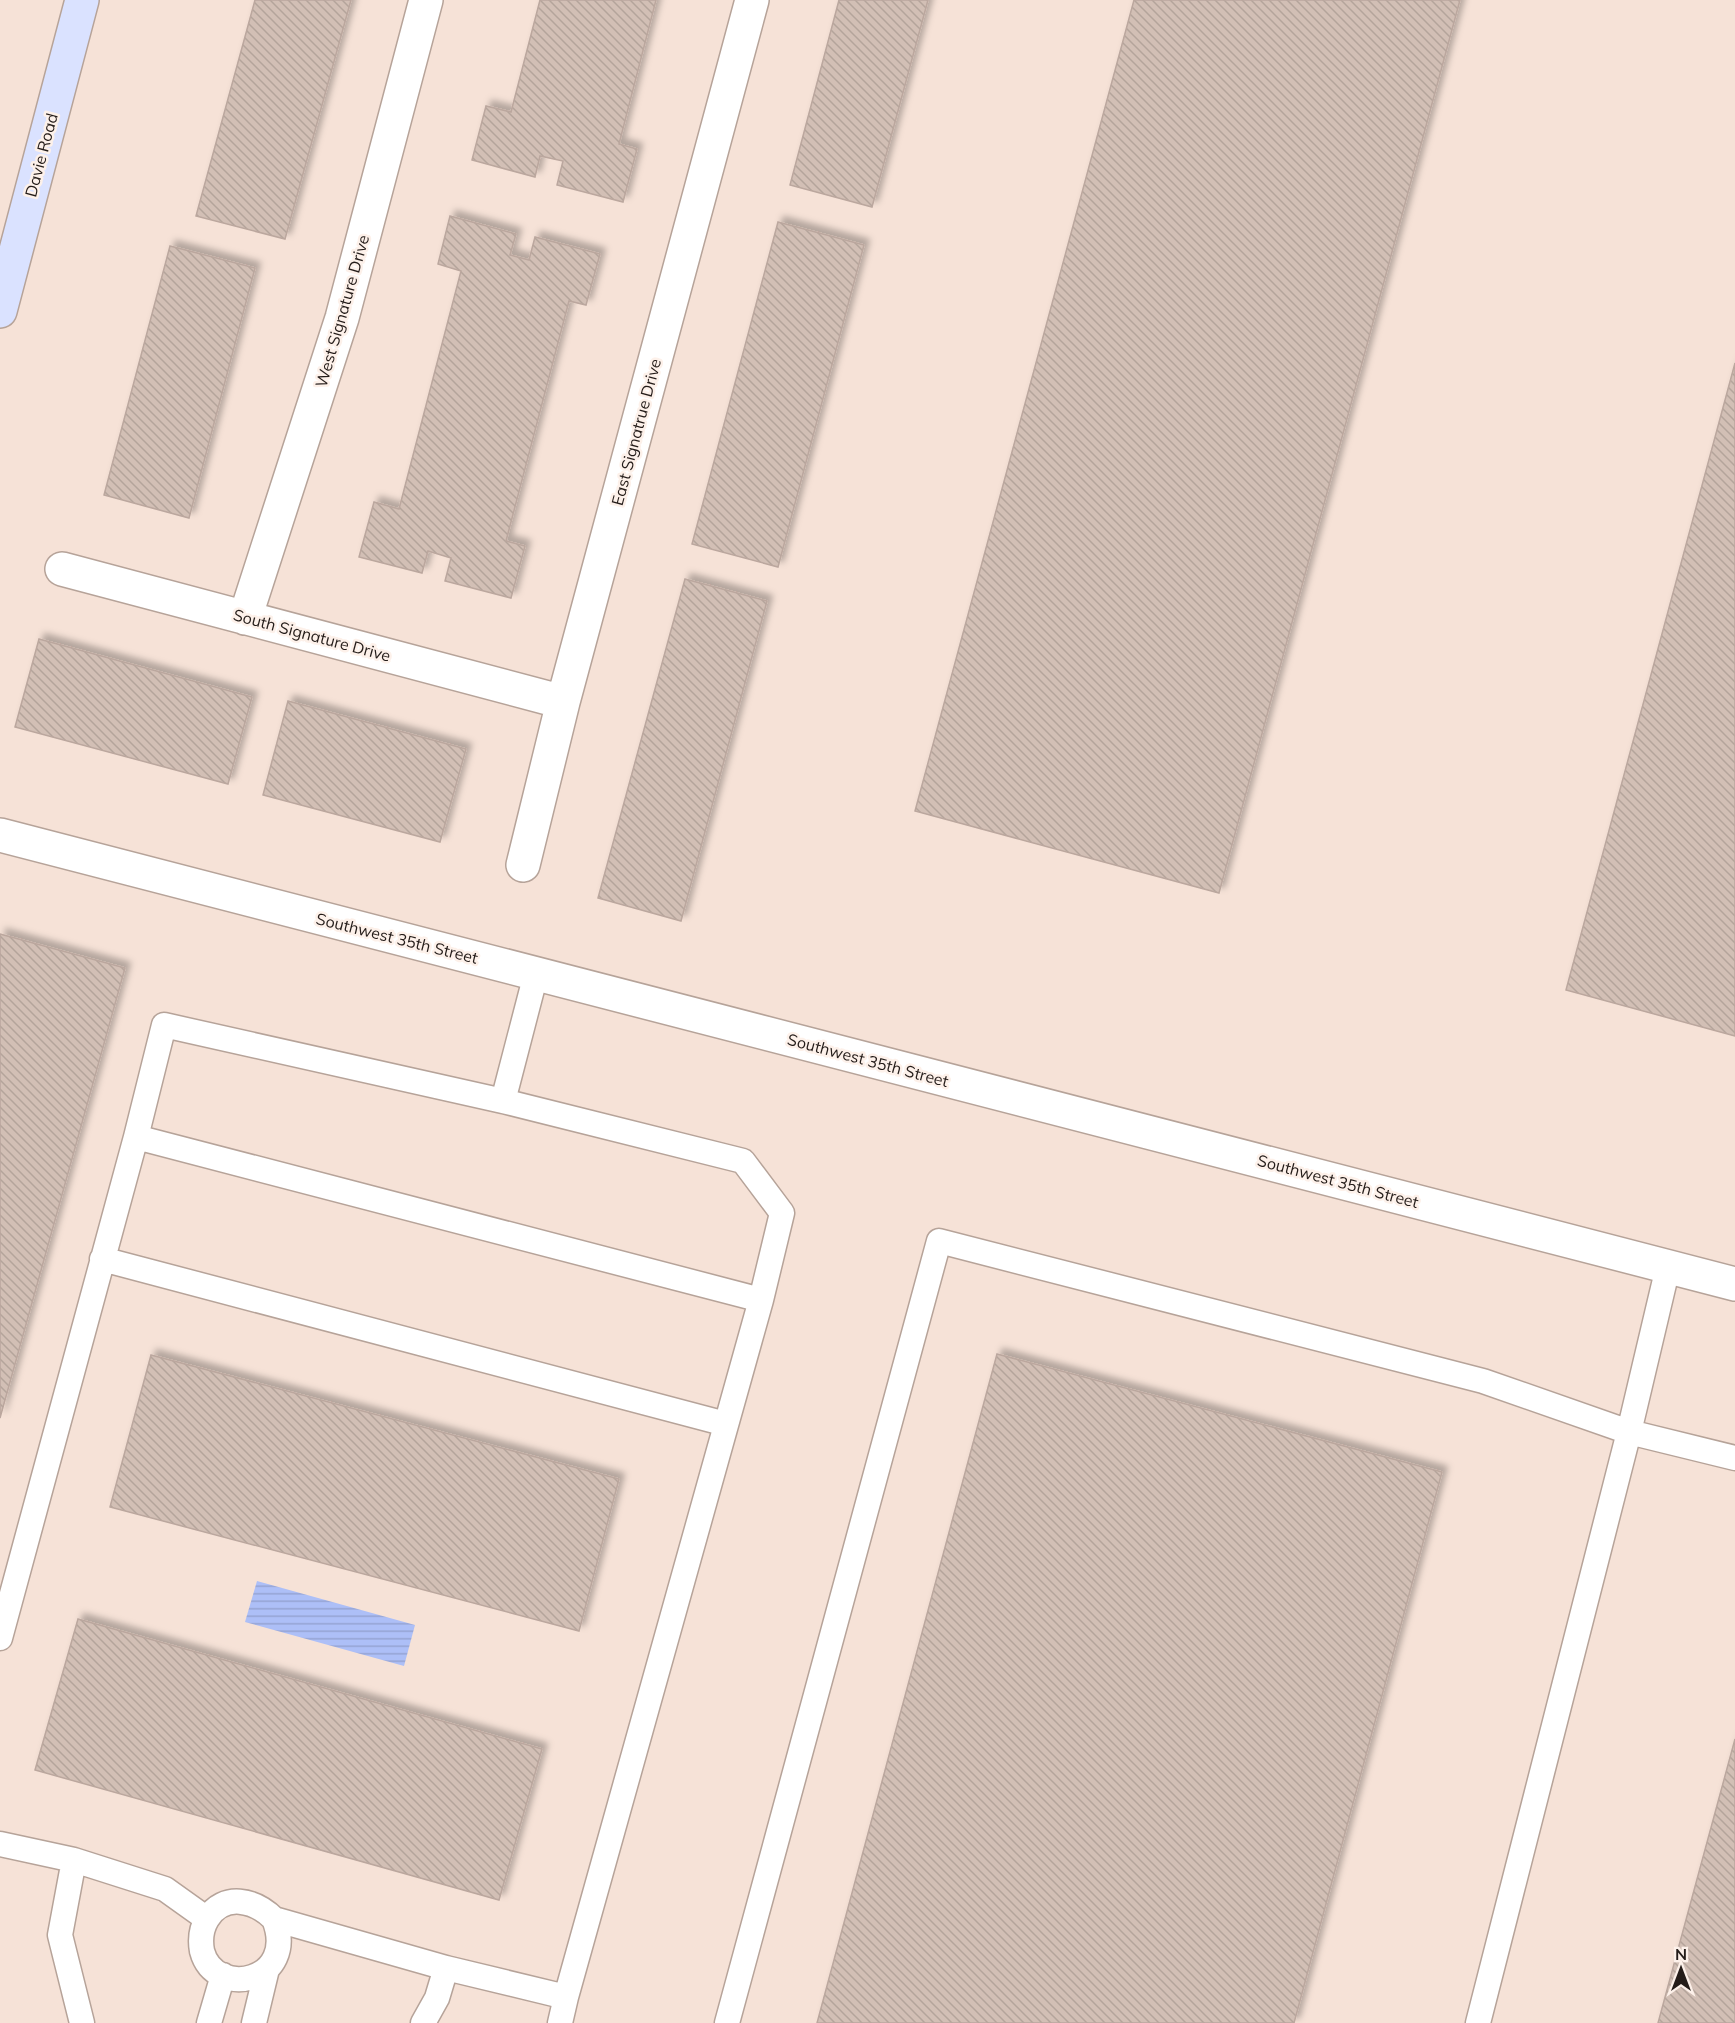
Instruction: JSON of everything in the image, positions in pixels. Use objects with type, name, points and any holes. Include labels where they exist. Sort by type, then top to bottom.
[{"type":"main road","name":"Davie Road","points":[[0,310],[82,0]]},
{"type":"street","name":"West Signature Drive","points":[[245,618],[342,318],[426,0]]},
{"type":"street","name":"East Signatrue Drive","points":[[524,865],[562,702],[752,0]]},
{"type":"street","name":"South Signature Drive","points":[[62,569],[562,702]]},
{"type":"street","name":"Southwest 35th Street","points":[[0,836],[1735,1284]]},
{"type":"lane","points":[[503,1101],[536,974]]},
{"type":"lane","points":[[0,1638],[136,1137],[164,1025],[503,1101],[743,1161],[782,1213],[761,1300],[560,2023]]},
{"type":"lane","points":[[136,1137],[761,1300]]},
{"type":"lane","points":[[727,2023],[939,1241],[1483,1381],[1629,1432],[1735,1458]]},
{"type":"lane","points":[[102,1259],[726,1424]]},
{"type":"lane","points":[[1478,2023],[1629,1432],[1668,1267]]},
{"type":"lane","points":[[0,1844],[74,1860],[165,1889],[207,1919]]},
{"type":"lane","points":[[74,1860],[60,1935],[82,2023]]},
{"type":"lane","points":[[274,1919],[279,1932],[276,1958],[256,1977],[230,1979],[209,1965],[203,1954],[201,1942],[202,1930],[207,1919],[226,1903],[240,1901],[253,1903],[274,1919],[446,1968],[566,1997]]},
{"type":"lane","points":[[423,2023],[437,1998],[446,1968]]},
{"type":"lane","points":[[254,2023],[267,1969]]},
{"type":"lane","points":[[209,2023],[223,1975]]},
{"type":"water","points":[[257,1581],[415,1625],[404,1666],[245,1622]]},
{"type":"building","points":[[255,0],[351,0],[285,239],[196,216]]},
{"type":"building","points":[[540,0],[656,0],[619,144],[637,149],[623,202],[557,185],[563,161],[540,156],[535,177],[472,160],[486,106],[511,112]]},
{"type":"building","points":[[839,0],[928,0],[872,207],[790,185]]},
{"type":"building","points":[[1134,0],[1460,0],[1219,893],[915,811]]},
{"type":"building","points":[[450,216],[516,234],[510,255],[529,260],[535,237],[600,254],[586,305],[569,301],[506,541],[525,546],[511,598],[445,581],[451,558],[428,551],[422,573],[359,557],[374,502],[399,509],[461,271],[438,264]]},
{"type":"building","points":[[778,222],[864,245],[778,567],[692,544]]},
{"type":"building","points":[[170,246],[255,268],[189,518],[104,495]]},
{"type":"building","points":[[1735,363],[1735,1036],[1566,990]]},
{"type":"building","points":[[685,579],[767,601],[681,921],[598,898]]},
{"type":"building","points":[[39,639],[252,697],[228,784],[15,727]]},
{"type":"building","points":[[288,701],[466,749],[440,842],[263,795]]},
{"type":"building","points":[[0,934],[125,968],[0,1418]]},
{"type":"building","points":[[997,1354],[1442,1472],[1294,2023],[817,2023]]},
{"type":"building","points":[[151,1355],[619,1479],[579,1631],[110,1507]]},
{"type":"building","points":[[78,1619],[542,1749],[499,1900],[35,1770]]},
{"type":"building","points":[[1735,1739],[1735,2023],[1658,2023]]}]
